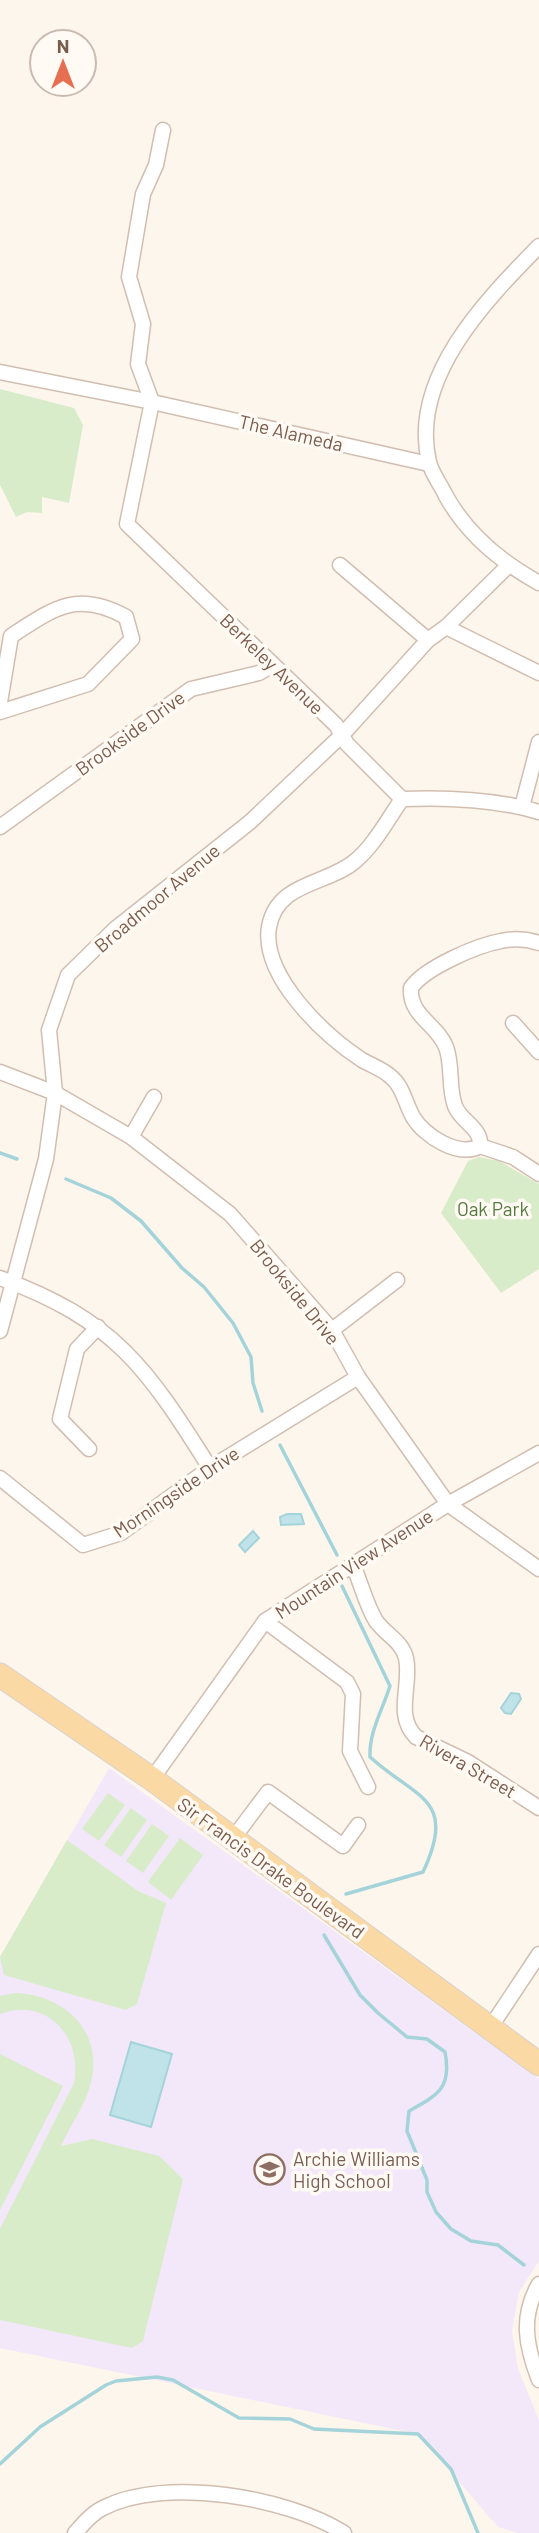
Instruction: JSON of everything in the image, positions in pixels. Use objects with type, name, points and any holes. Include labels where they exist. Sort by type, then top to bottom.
[{"type":"main road","name":"Sir Francis Drake Boulevard","points":[[0,1675],[152,1779],[539,2064]]},
{"type":"street","points":[[152,402],[138,364],[143,324],[129,276],[143,194],[156,165],[163,130]]},
{"type":"street","points":[[539,246],[484,303],[461,334],[445,365],[432,402],[426,435],[429,464],[454,510],[508,566],[539,583]]},
{"type":"street","name":"The Alameda","points":[[0,373],[152,402],[429,464]]},
{"type":"street","name":"Berkeley Avenue","points":[[152,402],[127,524],[271,666],[336,725],[342,735],[402,799]]},
{"type":"street","points":[[340,565],[428,640]]},
{"type":"street","name":"Broadmoor Avenue","points":[[0,1331],[7,1280],[46,1159],[54,1093],[49,1030],[68,975],[115,929],[250,822],[342,735],[428,640],[446,627],[508,566]]},
{"type":"street","points":[[0,702],[10,635],[44,615],[77,602],[103,604],[126,617],[132,639],[88,684],[0,712]]},
{"type":"street","points":[[446,627],[539,673]]},
{"type":"street","name":"Brookside Drive","points":[[0,827],[191,689],[259,673],[271,666]]},
{"type":"street","points":[[522,807],[539,742]]},
{"type":"street","points":[[539,812],[522,807],[435,797],[402,799],[351,865],[298,888],[287,896],[272,917],[269,948],[287,989],[335,1038],[398,1084],[414,1119],[427,1133],[464,1150],[480,1146],[513,1157],[539,1174]]},
{"type":"street","points":[[480,1146],[478,1133],[456,1108],[449,1087],[445,1045],[417,1012],[410,997],[411,988],[429,971],[499,941],[528,940],[539,943]]},
{"type":"street","points":[[513,1023],[539,1052]]},
{"type":"street","name":"Brookside Drive","points":[[0,1072],[54,1093],[131,1137],[230,1214],[332,1330],[358,1377],[448,1504],[539,1569]]},
{"type":"street","points":[[131,1137],[154,1097]]},
{"type":"street","points":[[7,1280],[43,1294],[98,1327],[127,1352],[154,1382],[210,1468]]},
{"type":"street","points":[[332,1330],[397,1280]]},
{"type":"street","points":[[89,1449],[60,1419],[77,1349],[98,1327]]},
{"type":"street","name":"Morningside Drive","points":[[0,1478],[83,1545],[121,1533],[210,1468],[358,1377]]},
{"type":"street","name":"Mountain View Avenue","points":[[152,1779],[265,1621],[448,1504],[539,1453]]},
{"type":"street","name":"Rivera Street","points":[[354,1565],[375,1619],[404,1650],[407,1664],[405,1716],[410,1731],[415,1737],[468,1762],[539,1808]]},
{"type":"street","points":[[265,1621],[348,1682],[353,1694],[351,1751],[368,1787]]},
{"type":"street","points":[[232,1840],[268,1792],[343,1846],[358,1825]]},
{"type":"street","points":[[490,2028],[539,1954]]},
{"type":"street","points":[[539,2284],[527,2314],[526,2346],[539,2380]]},
{"type":"street","points":[[75,2533],[101,2509],[114,2503],[130,2498],[175,2493],[218,2495],[273,2504],[344,2533]]},
{"type":"shaded area","name":"Archie Williams High School","points":[[109,1768],[539,2079],[539,2261],[519,2292],[512,2331],[518,2369],[539,2420],[539,2533],[518,2533],[498,2527],[418,2434],[0,2348],[0,1957]]},
{"type":"green space","points":[[0,389],[74,408],[83,425],[69,503],[42,497],[42,513],[27,512],[16,517],[0,485]]},
{"type":"green space","name":"Oak Park","points":[[479,1157],[499,1161],[539,1184],[539,1269],[501,1293],[441,1213],[468,1161]]},
{"type":"green space","points":[[108,1793],[125,1805],[99,1841],[82,1829]]},
{"type":"green space","points":[[131,1808],[147,1820],[121,1857],[104,1845]]},
{"type":"green space","points":[[152,1824],[169,1836],[143,1873],[126,1861]]},
{"type":"green space","points":[[180,1838],[203,1855],[171,1900],[148,1882]]},
{"type":"green space","points":[[67,1840],[138,1891],[166,1903],[137,2004],[126,2010],[4,1975],[0,1957]]},
{"type":"green space","points":[[15,1993],[33,1995],[64,2008],[85,2032],[91,2047],[93,2064],[89,2090],[61,2146],[92,2139],[159,2156],[183,2179],[143,2341],[132,2348],[0,2320],[0,2229],[74,2083],[75,2066],[67,2037],[58,2025],[46,2016],[33,2011],[17,2010],[0,2014],[0,1996]]},
{"type":"green space","points":[[0,2054],[63,2086],[0,2210]]},
{"type":"water","points":[[301,1514],[304,1524],[281,1525],[280,1517]]},
{"type":"water","points":[[253,1531],[259,1538],[245,1552],[239,1545]]},
{"type":"water","points":[[511,1693],[519,1694],[521,1699],[511,1714],[505,1713],[501,1708]]},
{"type":"water","points":[[131,2042],[172,2054],[151,2127],[110,2115]]},
{"type":"waterway","points":[[0,1153],[17,1159]]},
{"type":"waterway","points":[[66,1179],[111,1198],[141,1221],[182,1268],[204,1287],[233,1323],[251,1357],[253,1383],[262,1411]]},
{"type":"waterway","points":[[280,1445],[337,1555]]},
{"type":"waterway","points":[[342,1586],[390,1686],[374,1730],[370,1757],[427,1802],[434,1814],[436,1829],[433,1848],[423,1872],[346,1894]]},
{"type":"waterway","points":[[324,1935],[360,1995],[378,2013],[407,2037],[427,2039],[445,2052],[447,2064],[444,2082],[435,2095],[409,2111],[407,2131],[427,2180],[427,2192],[436,2212],[451,2229],[471,2241],[498,2245],[524,2265]]},
{"type":"waterway","points":[[0,2464],[40,2427],[106,2385],[116,2381],[157,2377],[173,2380],[239,2418],[290,2419],[314,2429],[418,2434],[451,2469],[478,2533]]},
{"type":"place","name":"Archie Williams High School","points":[[270,2170]]}]
